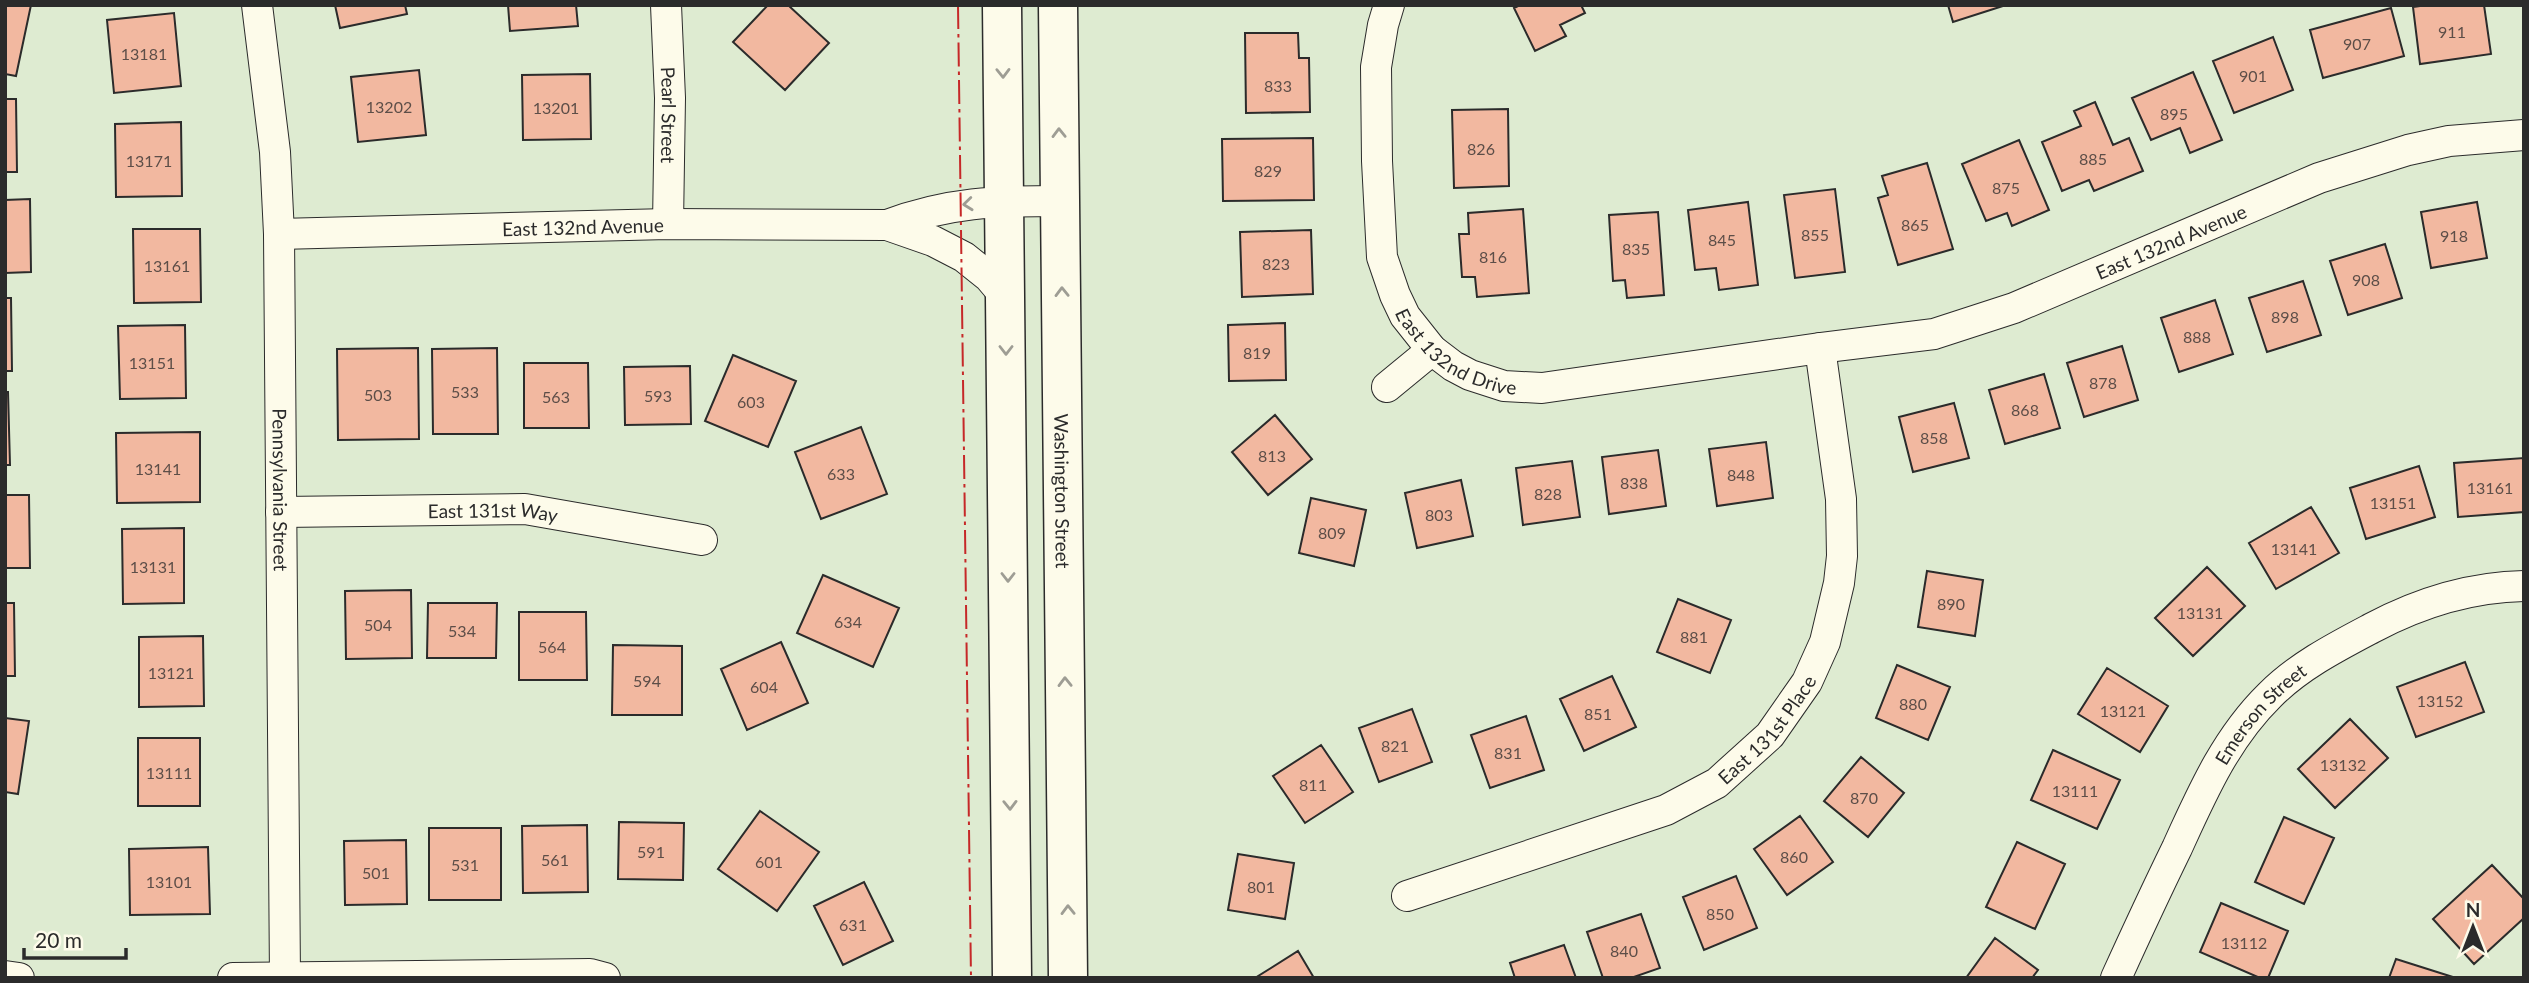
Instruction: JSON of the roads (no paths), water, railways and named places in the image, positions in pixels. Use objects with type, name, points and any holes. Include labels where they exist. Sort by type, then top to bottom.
[{"type":"main road","points":[[1002,5],[1012,978]]},
{"type":"main road","name":"Washington Street","points":[[1058,5],[1068,978]]},
{"type":"street","name":"Pennsylvania Street","points":[[257,5],[275,152],[279,234],[285,977]]},
{"type":"street","name":"Pearl Street","points":[[666,5],[670,98],[668,223]]},
{"type":"street","name":"East 132nd Drive","points":[[1389,5],[1376,67],[1382,257],[1405,316],[1432,350],[1470,375],[1504,386],[1542,388],[1820,348]]},
{"type":"street","name":"East 132nd Avenue","points":[[1820,348],[1934,334],[1969,325],[2319,178],[2408,150],[2449,141],[2524,135]]},
{"type":"street","name":"East 132nd Avenue","points":[[887,225],[946,207],[1004,201],[1060,201]]},
{"type":"street","name":"East 132nd Avenue","points":[[279,234],[668,223],[887,225],[933,241],[964,257],[989,277],[1005,296]]},
{"type":"street","name":"East 131st Place","points":[[1407,896],[1666,810],[1717,783],[1770,735],[1807,682],[1825,642],[1839,583],[1842,556],[1841,499],[1820,348]]},
{"type":"street","points":[[1387,387],[1432,350]]},
{"type":"street","name":"East 131st Way","points":[[281,512],[525,509],[702,540]]},
{"type":"street","name":"Emerson Street","points":[[2116,978],[2221,757],[2253,713],[2272,693],[2321,654],[2395,615],[2449,596],[2500,586],[2524,586]]},
{"type":"street","points":[[233,978],[590,974],[605,978]]},
{"type":"street","points":[[5,976],[19,978]]}]
